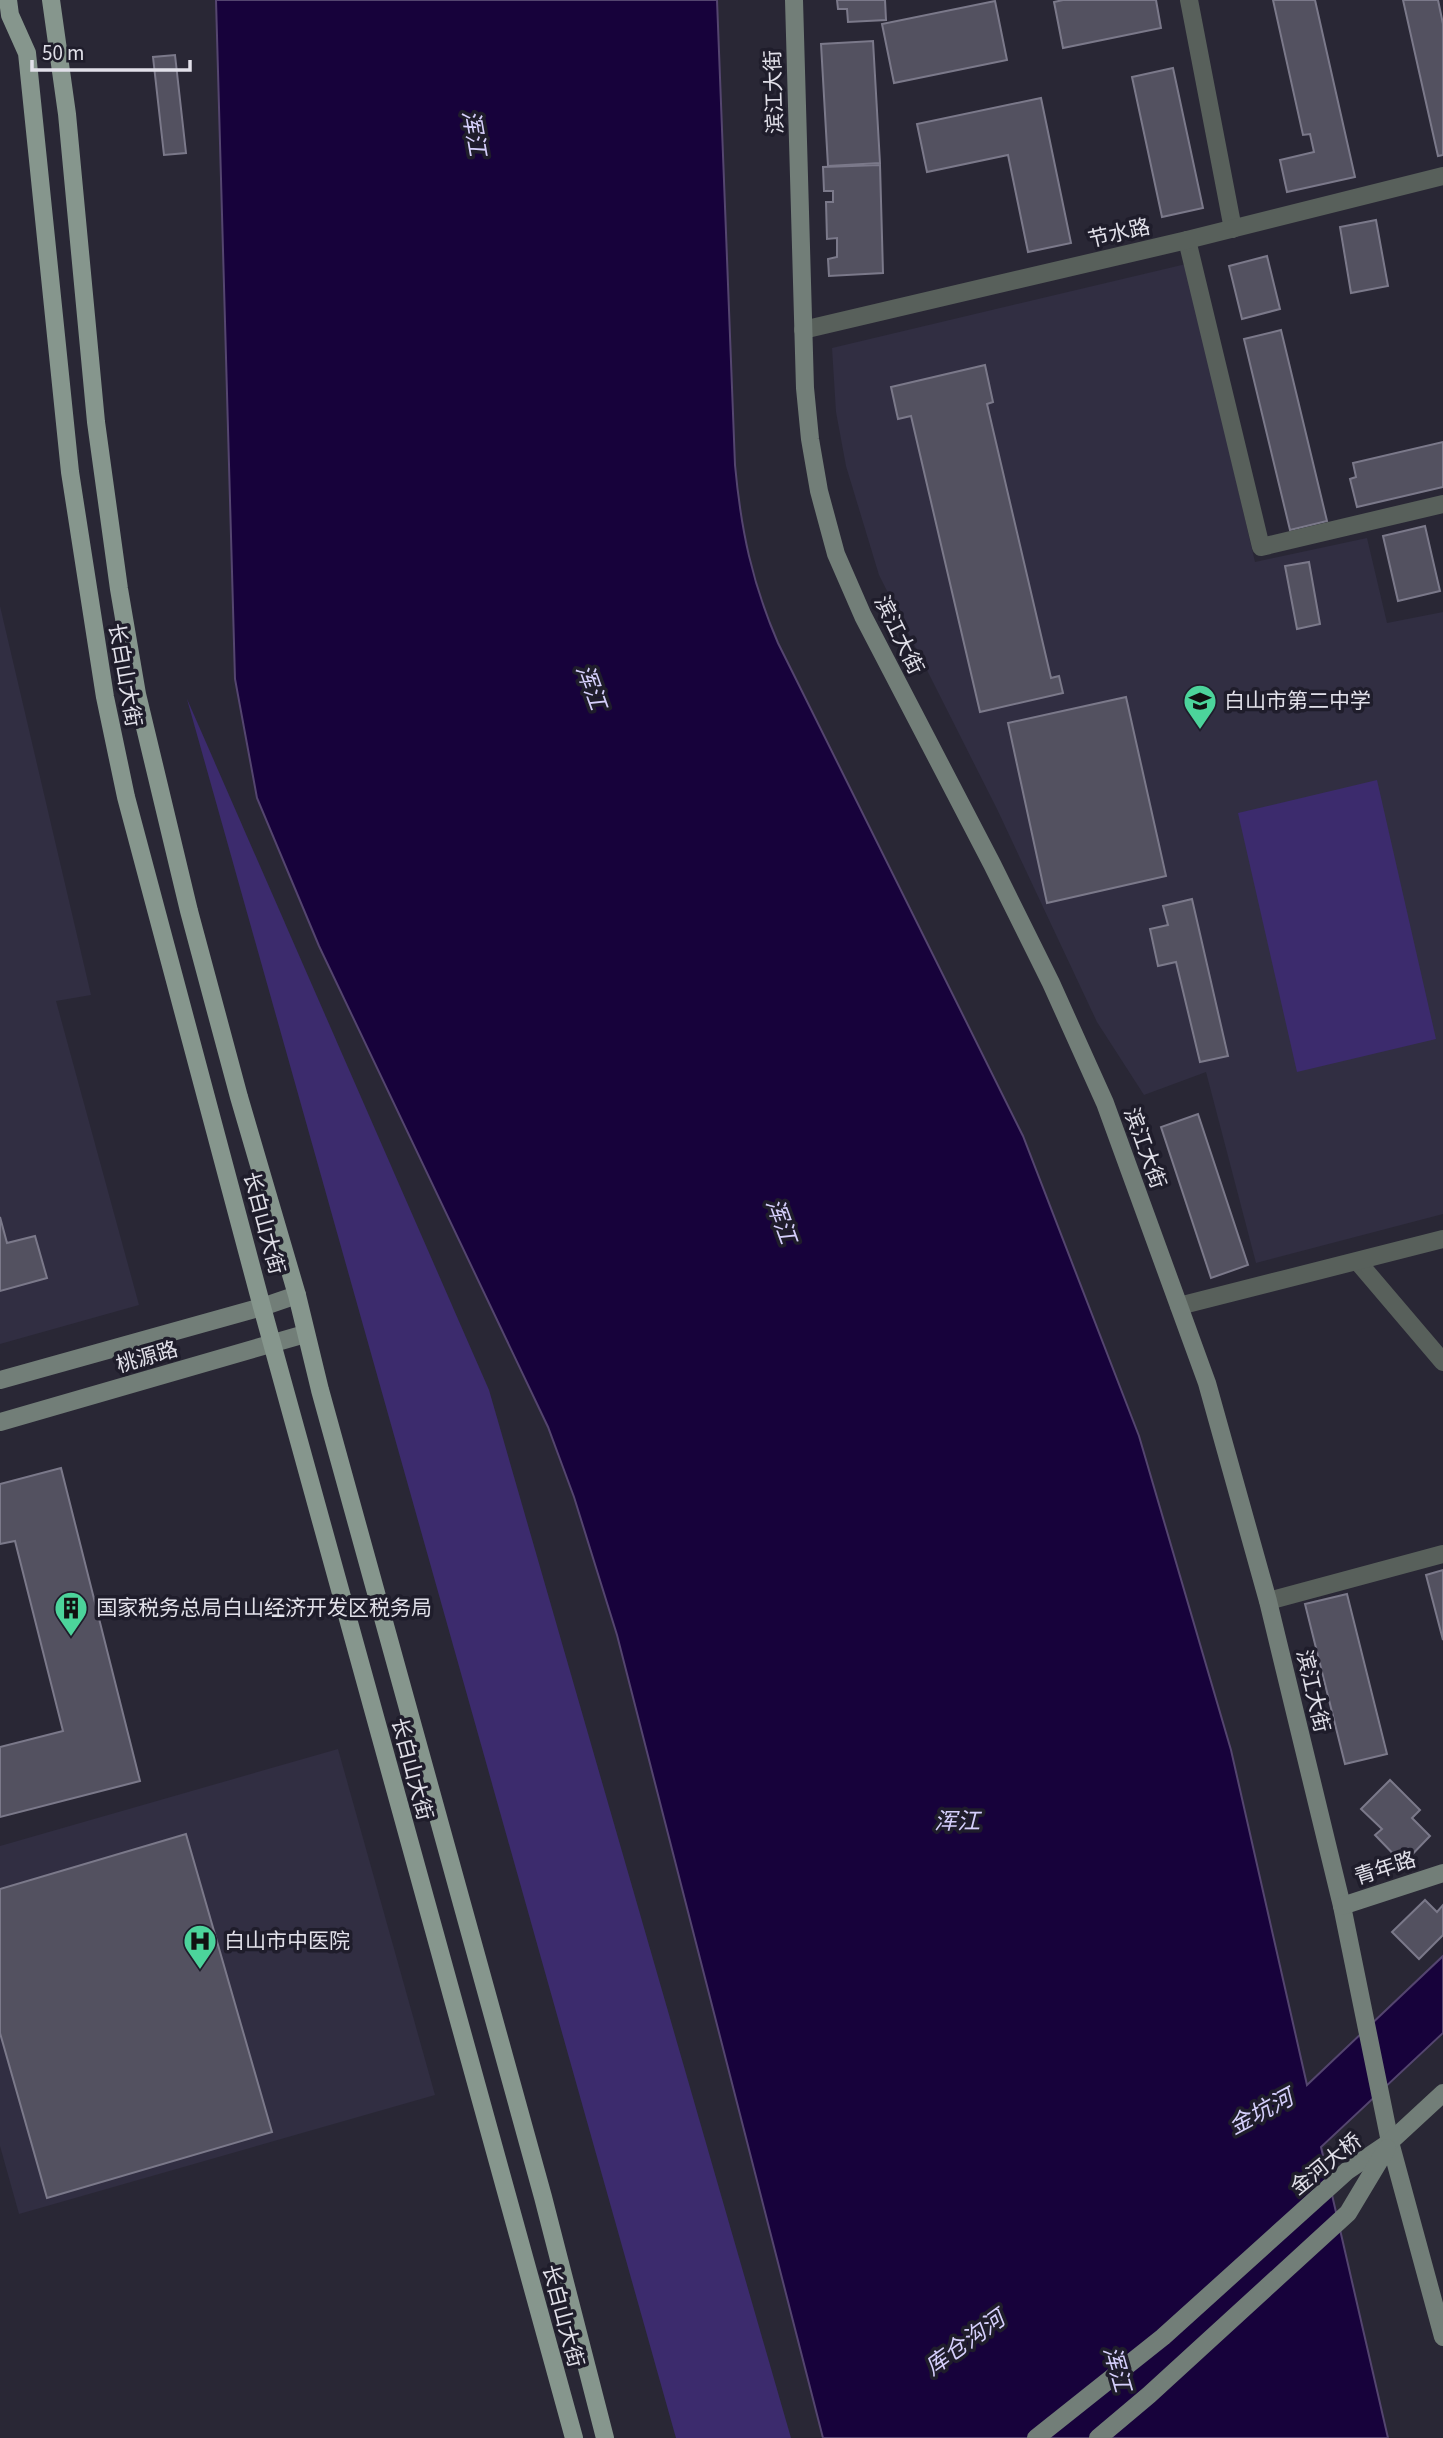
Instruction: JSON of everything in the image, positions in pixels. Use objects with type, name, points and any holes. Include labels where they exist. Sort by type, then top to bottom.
[{"type":"main road","name":"长白山大街","points":[[8,0],[10,15],[27,53],[70,472],[104,697],[126,797],[262,1307],[574,2438]]},
{"type":"main road","name":"长白山大街","points":[[51,0],[67,114],[96,422],[119,589],[137,694],[192,925],[297,1295],[305,1334],[543,2197],[605,2438]]},
{"type":"street","name":"滨江大街","points":[[794,0],[805,388],[819,491],[836,554],[863,616],[1051,983],[1105,1103],[1207,1383],[1268,1601],[1342,1906],[1390,2142],[1443,2337]]},
{"type":"street","points":[[1189,0],[1233,229]]},
{"type":"street","name":"节水路","points":[[803,330],[1233,229],[1443,176]]},
{"type":"street","points":[[1187,240],[1261,547],[1443,504]]},
{"type":"street","points":[[1179,1306],[1443,1239]]},
{"type":"street","points":[[1358,1262],[1443,1362]]},
{"type":"street","name":"桃源路","points":[[0,1380],[297,1295]]},
{"type":"street","name":"桃源路","points":[[0,1422],[305,1334]]},
{"type":"street","points":[[1268,1601],[1443,1554]]},
{"type":"street","name":"青年路","points":[[1342,1906],[1443,1873]]},
{"type":"street","points":[[1390,2142],[1443,2093]]},
{"type":"street","name":"金河大桥","points":[[1036,2438],[1163,2337],[1348,2171],[1390,2142]]},
{"type":"street","name":"金河大桥","points":[[1098,2438],[1149,2396],[1348,2213],[1390,2142]]},
{"type":"shaded area","name":"白山市第二中学","points":[[1186,264],[1255,562],[1367,538],[1387,623],[1443,612],[1443,1214],[1256,1263],[1206,1072],[1144,1095],[1097,1022],[997,809],[879,575],[846,466],[836,412],[832,348]]},
{"type":"shaded area","points":[[0,606],[91,995],[56,1001],[139,1305],[0,1344]]},
{"type":"shaded area","points":[[187,699],[489,1390],[791,2438],[676,2438]]},
{"type":"shaded area","points":[[1377,780],[1436,1039],[1297,1072],[1238,813]]},
{"type":"shaded area","name":"白山市中医院","points":[[338,1749],[435,2095],[19,2214],[0,2146],[0,1846]]},
{"type":"water","name":"浑江","points":[[216,0],[717,0],[735,465],[744,534],[755,577],[778,643],[1023,1136],[1139,1436],[1231,1750],[1307,2085],[1443,1956],[1443,2033],[1321,2147],[1388,2438],[823,2438],[617,1635],[574,1497],[548,1427],[319,946],[257,798],[235,679]]},
{"type":"building","points":[[837,0],[885,0],[886,20],[848,22],[847,9],[838,9]]},
{"type":"building","points":[[1156,0],[1161,28],[1063,48],[1054,2]]},
{"type":"building","points":[[1273,0],[1315,0],[1355,177],[1287,192],[1280,160],[1314,152],[1310,134],[1303,135]]},
{"type":"building","points":[[1403,0],[1438,0],[1443,24],[1443,155],[1438,156]]},
{"type":"building","points":[[995,1],[1007,60],[894,83],[882,24]]},
{"type":"building","points":[[873,41],[880,163],[828,166],[821,44]]},
{"type":"building","points":[[175,55],[186,153],[164,155],[153,57]]},
{"type":"building","points":[[1173,68],[1203,208],[1162,217],[1132,77]]},
{"type":"building","points":[[1041,98],[1071,243],[1028,252],[1008,155],[927,172],[917,124]]},
{"type":"building","points":[[880,165],[883,273],[829,276],[828,259],[837,257],[837,238],[827,239],[826,202],[833,202],[833,191],[824,191],[823,167]]},
{"type":"building","points":[[1376,220],[1388,286],[1351,293],[1340,227]]},
{"type":"building","points":[[1267,256],[1280,309],[1242,319],[1229,266]]},
{"type":"building","points":[[1281,330],[1327,521],[1290,530],[1244,339]]},
{"type":"building","points":[[985,365],[993,402],[987,404],[1051,678],[1059,676],[1063,693],[980,712],[911,416],[898,419],[891,387]]},
{"type":"building","points":[[1443,442],[1443,487],[1357,507],[1350,479],[1356,477],[1353,463]]},
{"type":"building","points":[[1425,526],[1440,591],[1398,601],[1383,536]]},
{"type":"building","points":[[1309,562],[1320,624],[1297,629],[1285,566]]},
{"type":"building","points":[[1126,697],[1166,876],[1047,903],[1008,723]]},
{"type":"building","points":[[1192,899],[1228,1056],[1200,1062],[1176,962],[1158,966],[1150,929],[1168,925],[1163,906]]},
{"type":"building","points":[[1198,1114],[1248,1265],[1211,1278],[1161,1127]]},
{"type":"building","points":[[0,1217],[7,1243],[35,1236],[47,1278],[0,1291]]},
{"type":"building","name":"国家税务总局白山经济开发区税务局","points":[[61,1468],[140,1781],[0,1817],[0,1747],[63,1731],[15,1541],[0,1544],[0,1484]]},
{"type":"building","points":[[1443,1570],[1443,1640],[1426,1575]]},
{"type":"building","points":[[1347,1594],[1387,1754],[1345,1764],[1305,1604]]},
{"type":"building","points":[[1390,1780],[1420,1810],[1412,1818],[1430,1836],[1403,1864],[1375,1835],[1382,1829],[1361,1809]]},
{"type":"building","points":[[186,1834],[272,2132],[47,2198],[0,2033],[0,1889]]},
{"type":"building","points":[[1425,1900],[1437,1912],[1443,1905],[1443,1935],[1419,1959],[1392,1932]]},
{"type":"place","name":"白山市第二中学","points":[[1200,731]]},
{"type":"place","name":"国家税务总局白山经济开发区税务局","points":[[71,1638]]},
{"type":"place","name":"白山市中医院","points":[[200,1971]]},
{"type":"water label","name":"金坑河","points":[[1261,2112]]},
{"type":"water label","name":"库仓沟河","points":[[965,2343]]}]
